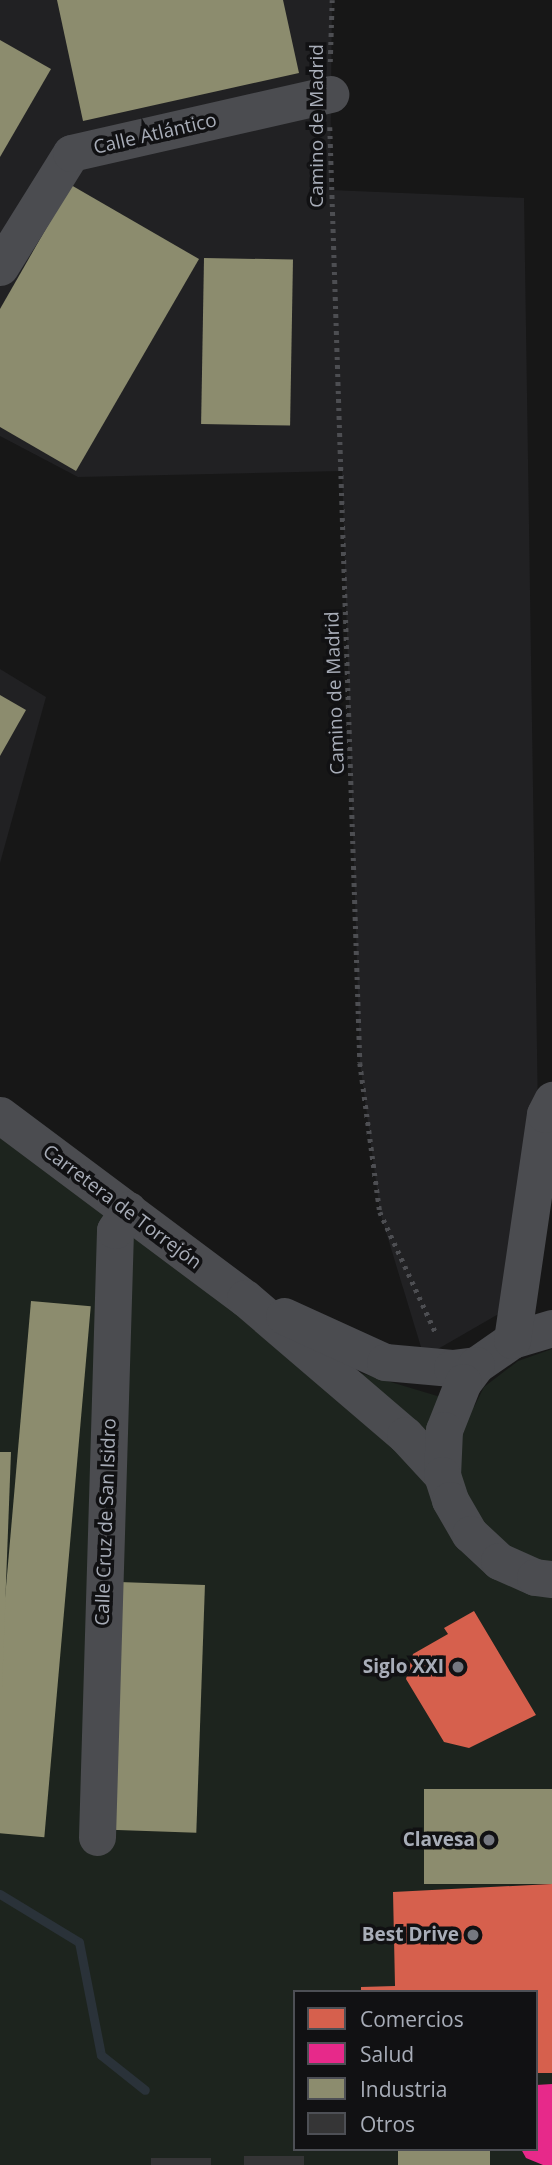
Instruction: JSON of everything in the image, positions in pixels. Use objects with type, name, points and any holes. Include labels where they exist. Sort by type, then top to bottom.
[{"type":"street","name":"Calle Atlántico","points":[[0,267],[71,153],[330,94]]},
{"type":"street","points":[[512,1340],[545,1114],[552,1100]]},
{"type":"street","name":"Carretera de Torrejón","points":[[0,1115],[245,1298]]},
{"type":"street","name":"Calle Cruz de San Isidro","points":[[97,1837],[115,1230],[128,1210]]},
{"type":"street","points":[[245,1298],[385,1362],[464,1367],[512,1340],[552,1328]]},
{"type":"street","points":[[245,1298],[405,1435],[442,1475]]},
{"type":"street","points":[[464,1367],[444,1430],[442,1475],[450,1500],[470,1534],[499,1561],[546,1583]]},
{"type":"path","name":"Camino de Madrid","points":[[332,0],[330,94],[360,1063],[380,1212],[464,1367]]},
{"type":"shaded area","points":[[0,0],[332,0],[330,190],[524,198],[538,1116],[502,1312],[424,1357],[380,1212],[360,1063],[342,471],[78,477],[0,436]]},
{"type":"shaded area","points":[[0,669],[46,697],[0,863]]},
{"type":"shaded area","points":[[0,1115],[334,1365],[474,1407],[484,1387],[518,1361],[552,1349],[552,2165],[0,2165]]},
{"type":"building: Comercios","name":"Siglo XXI","points":[[474,1611],[536,1715],[469,1748],[444,1742],[406,1679],[413,1654],[448,1634],[444,1628]]},
{"type":"building: Comercios","name":"Best Drive","points":[[552,1884],[552,2073],[538,2073],[538,1990],[361,1990],[361,1987],[395,1986],[393,1892]]},
{"type":"building: Salud","points":[[552,2084],[552,2165],[543,2165],[526,2158],[522,2151],[538,2151],[538,2085]]},
{"type":"building: Industria","points":[[57,0],[283,0],[299,73],[83,121]]},
{"type":"building: Industria","points":[[0,40],[51,69],[0,157]]},
{"type":"building: Industria","points":[[71,185],[199,259],[76,471],[0,427],[0,309]]},
{"type":"building: Industria","points":[[204,258],[293,260],[290,426],[201,424]]},
{"type":"building: Industria","points":[[0,695],[26,710],[0,756]]},
{"type":"building: Industria","points":[[31,1301],[91,1306],[44,1837],[0,1833],[0,1655]]},
{"type":"building: Industria","points":[[0,1452],[11,1452],[2,1688],[0,1688]]},
{"type":"building: Industria","points":[[119,1582],[205,1585],[196,1833],[110,1830]]},
{"type":"building: Industria","name":"Clavesa","points":[[424,1789],[552,1789],[552,1884],[424,1884]]},
{"type":"building: Industria","points":[[398,2151],[490,2151],[490,2165],[398,2165]]},
{"type":"building: Otros","points":[[244,2156],[304,2156],[304,2165],[244,2165]]},
{"type":"building: Otros","points":[[151,2158],[211,2158],[211,2165],[151,2165]]},
{"type":"waterway","points":[[0,1894],[79,1942],[101,2055],[145,2090]]},
{"type":"place","name":"Siglo XXI","points":[[458,1667]]},
{"type":"place","name":"Clavesa","points":[[489,1840]]},
{"type":"place","name":"Best Drive","points":[[473,1935]]}]
